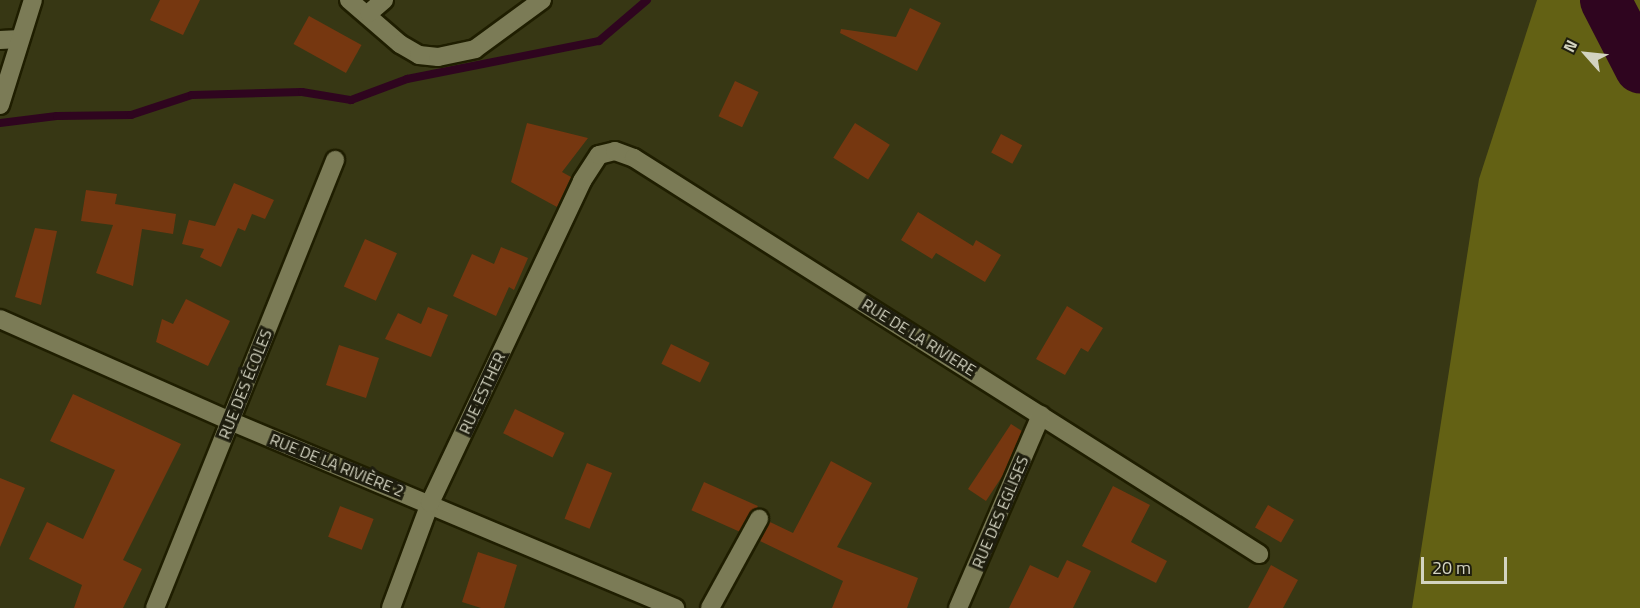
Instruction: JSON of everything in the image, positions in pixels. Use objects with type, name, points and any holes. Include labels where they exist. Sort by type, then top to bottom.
[{"type":"street","points":[[0,105],[33,0]]},
{"type":"street","points":[[349,0],[369,14],[400,44],[419,55],[438,57],[475,49],[542,0]]},
{"type":"street","points":[[369,14],[384,0]]},
{"type":"street","points":[[0,40],[20,39]]},
{"type":"street","name":"RUE DE LA RIVIERE","points":[[582,181],[599,155],[615,151],[634,158],[1041,415],[1150,489],[1259,554]]},
{"type":"street","name":"RUE DES ÉCOLES","points":[[155,608],[335,160]]},
{"type":"street","name":"RUE ESTHER","points":[[391,608],[430,503],[582,181]]},
{"type":"street","name":"RUE DE LA RIVIÈRE 2","points":[[0,319],[230,421],[430,503],[675,608]]},
{"type":"street","name":"RUE DES EGLISES","points":[[958,608],[1041,415]]},
{"type":"street","points":[[710,608],[759,519]]},
{"type":"shaded area","points":[[1537,0],[1640,0],[1640,608],[1412,608],[1479,179]]},
{"type":"building","points":[[160,0],[200,0],[183,35],[150,20]]},
{"type":"building","points":[[910,8],[941,23],[917,71],[840,33],[841,29],[896,37]]},
{"type":"building","points":[[309,16],[361,45],[346,73],[293,44]]},
{"type":"building","points":[[735,81],[759,92],[742,127],[719,116]]},
{"type":"building","points":[[527,123],[588,138],[562,172],[571,177],[557,207],[511,182]]},
{"type":"building","points":[[855,123],[890,145],[868,179],[833,158]]},
{"type":"building","points":[[1001,134],[1022,145],[1012,164],[991,153]]},
{"type":"building","points":[[234,183],[274,200],[265,219],[252,214],[245,231],[238,228],[221,267],[200,257],[204,249],[182,244],[189,220],[215,226]]},
{"type":"building","points":[[86,190],[117,194],[115,204],[176,214],[173,234],[142,229],[133,286],[96,273],[113,225],[81,221]]},
{"type":"building","points":[[918,212],[973,246],[976,240],[1001,255],[985,282],[936,253],[932,259],[901,240]]},
{"type":"building","points":[[35,228],[57,231],[41,305],[15,297]]},
{"type":"building","points":[[365,239],[397,253],[376,301],[344,287]]},
{"type":"building","points":[[501,247],[528,258],[514,290],[509,287],[496,316],[453,296],[472,254],[494,264]]},
{"type":"building","points":[[186,299],[230,321],[208,366],[156,342],[162,319],[173,324]]},
{"type":"building","points":[[1067,306],[1103,328],[1088,352],[1081,348],[1065,375],[1036,359]]},
{"type":"building","points":[[428,307],[448,315],[431,357],[385,339],[398,313],[421,324]]},
{"type":"building","points":[[671,344],[710,363],[700,383],[661,364]]},
{"type":"building","points":[[339,345],[379,358],[366,398],[326,385]]},
{"type":"building","points":[[73,394],[181,444],[123,560],[142,569],[123,608],[74,608],[82,585],[29,559],[47,522],[83,539],[115,470],[50,441]]},
{"type":"building","points":[[515,409],[564,433],[553,457],[503,433]]},
{"type":"building","points":[[1011,424],[1022,431],[1003,475],[986,501],[968,489]]},
{"type":"building","points":[[831,461],[872,483],[837,547],[918,578],[907,608],[832,608],[843,581],[760,541],[770,522],[793,533]]},
{"type":"building","points":[[587,463],[612,473],[590,529],[565,519]]},
{"type":"building","points":[[0,478],[25,488],[0,547]]},
{"type":"building","points":[[704,482],[758,506],[745,534],[691,510]]},
{"type":"building","points":[[1113,486],[1150,505],[1131,542],[1167,561],[1156,583],[1082,546]]},
{"type":"building","points":[[1268,505],[1294,520],[1281,543],[1255,528]]},
{"type":"building","points":[[340,506],[374,519],[362,550],[328,537]]},
{"type":"building","points":[[478,552],[517,565],[504,608],[481,608],[462,602]]},
{"type":"building","points":[[1067,560],[1091,571],[1073,608],[1009,608],[1030,565],[1058,578]]},
{"type":"building","points":[[1271,565],[1298,580],[1283,608],[1248,608]]},
{"type":"waterway","points":[[0,123],[57,116],[131,115],[192,95],[302,92],[351,100],[407,79],[599,41],[647,0]]},
{"type":"waterway","points":[[1605,0],[1640,68]]}]
